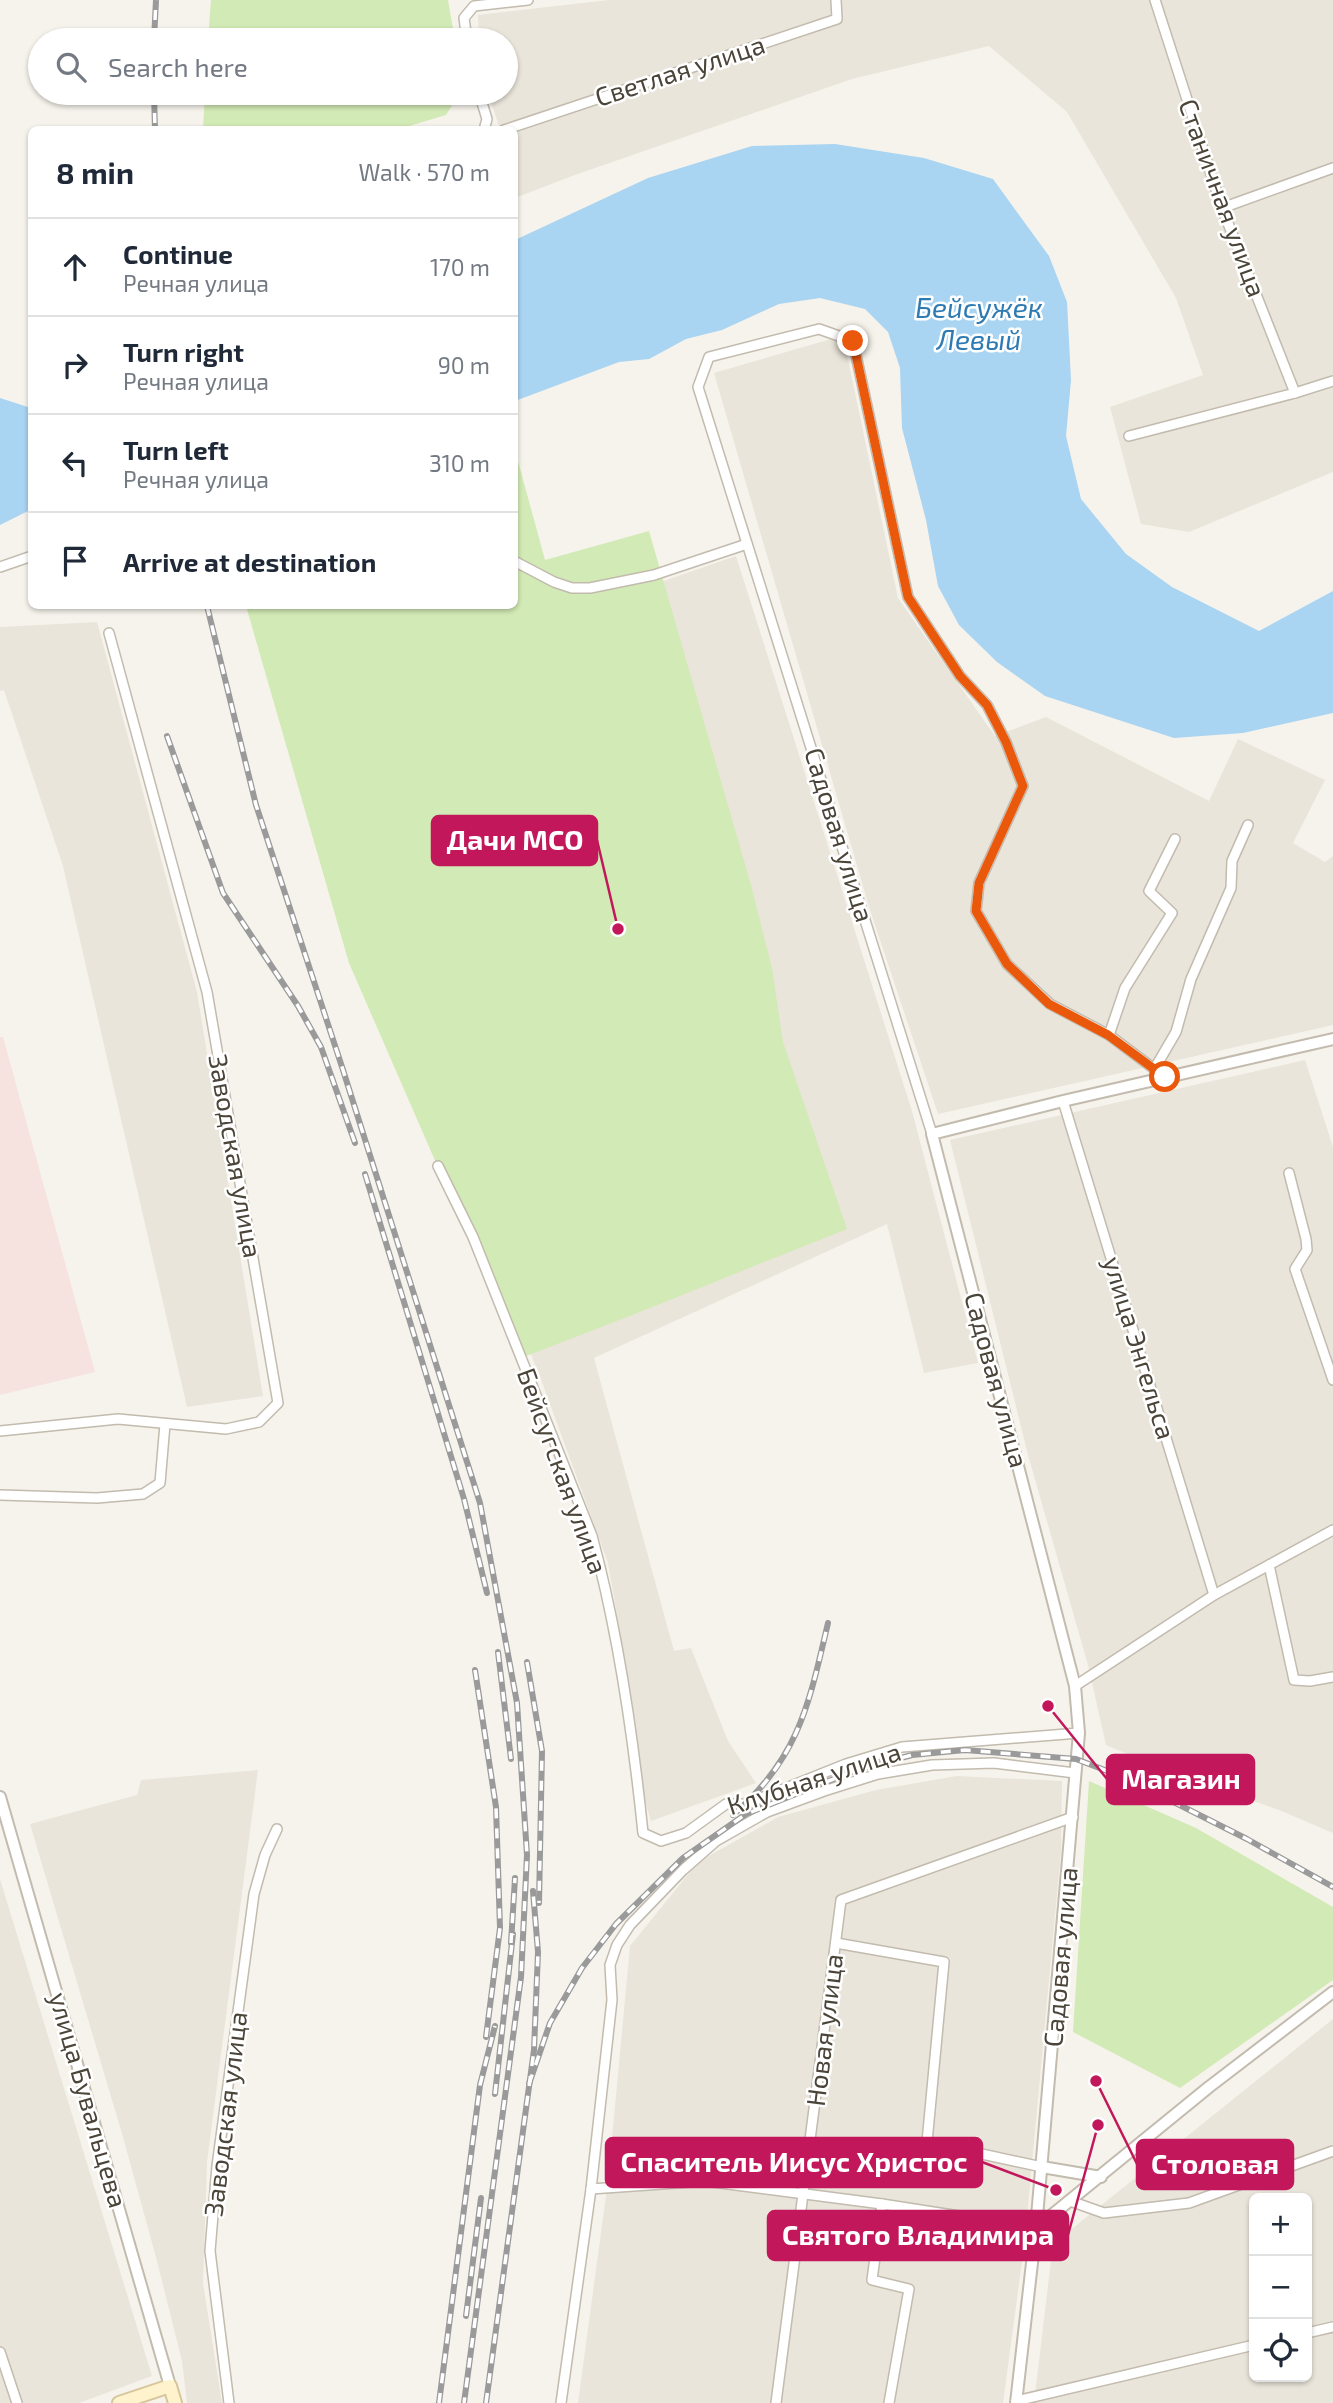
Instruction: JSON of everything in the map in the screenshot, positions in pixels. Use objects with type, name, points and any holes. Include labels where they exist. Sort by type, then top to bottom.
[{"type":"main road","points":[[119,2403],[170,2386]]},
{"type":"main road","name":"улица Бувальцева","points":[[170,2386],[175,2403]]},
{"type":"street","points":[[465,28],[464,18],[474,6],[528,0]]},
{"type":"street","name":"Светлая улица","points":[[517,126],[837,19],[836,0]]},
{"type":"street","name":"Станичная улица","points":[[1154,0],[1222,208],[1294,393]]},
{"type":"street","points":[[483,105],[487,119],[485,126]]},
{"type":"street","points":[[1222,208],[1333,168]]},
{"type":"street","name":"Садовая улица","points":[[1016,2402],[1042,2167],[1073,1817],[1079,1733],[1075,1686],[932,1134],[698,387],[709,357],[819,328],[853,341],[908,597],[960,676],[987,705],[1006,742],[1023,786],[979,883],[976,911],[1007,964],[1049,1004],[1108,1035]]},
{"type":"street","points":[[1129,436],[1333,381]]},
{"type":"street","points":[[518,563],[554,582],[572,588],[590,588],[654,575],[747,544]]},
{"type":"street","points":[[0,567],[28,557]]},
{"type":"street","name":"Заводская улица","points":[[0,1431],[118,1419],[226,1429],[259,1422],[278,1403],[207,992],[109,633]]},
{"type":"street","points":[[1155,1068],[1175,1032],[1191,979],[1231,888],[1232,860],[1248,825]]},
{"type":"street","points":[[1165,1077],[1108,1035],[1125,988],[1172,913],[1149,891],[1175,839]]},
{"type":"street","points":[[932,1134],[1333,1039]]},
{"type":"street","name":"улица Энгельса","points":[[1063,1101],[1214,1595]]},
{"type":"street","name":"Бейсугская улица","points":[[438,1166],[473,1237],[592,1536],[601,1568],[634,1750],[643,1833]]},
{"type":"street","points":[[1289,1173],[1307,1250],[1295,1269],[1333,1380]]},
{"type":"street","points":[[0,1495],[97,1498],[143,1493],[160,1483],[165,1424]]},
{"type":"street","points":[[1075,1686],[1214,1595],[1333,1530]]},
{"type":"street","points":[[1269,1565],[1294,1680],[1310,1681],[1333,1677]]},
{"type":"street","name":"Клубная улица","points":[[643,1833],[661,1841],[686,1833],[726,1804],[746,1804],[845,1764],[902,1747],[1079,1733]]},
{"type":"street","points":[[561,2403],[591,2189],[612,2000],[610,1965],[617,1945],[630,1925],[683,1870],[716,1841],[767,1812],[878,1774],[932,1765],[994,1763],[1075,1773]]},
{"type":"street","name":"улица Бувальцева","points":[[0,1797],[170,2386]]},
{"type":"street","name":"Новая улица","points":[[776,2403],[841,1900],[1073,1817]]},
{"type":"street","name":"Заводская улица","points":[[229,2403],[210,2251],[212,2221],[254,1894],[265,1855],[277,1829]]},
{"type":"street","points":[[836,1944],[944,1962],[926,2141],[1042,2167],[1101,2176]]},
{"type":"street","points":[[591,2189],[705,2181],[882,2204],[1036,2228],[1209,2087],[1333,1992]]},
{"type":"street","points":[[1070,2201],[1104,2213],[1189,2203],[1333,2151]]},
{"type":"street","points":[[882,2204],[872,2280],[909,2289],[889,2403]]},
{"type":"street","points":[[1312,2332],[1333,2327]]},
{"type":"street","points":[[1016,2402],[1249,2346]]},
{"type":"street","points":[[0,2352],[17,2403]]},
{"type":"shaded area","points":[[609,0],[1333,0],[1333,472],[1189,532],[1141,524],[1110,407],[1203,375],[1176,298],[1067,112],[989,46],[852,79],[518,197],[518,126],[499,126],[492,105],[518,105],[518,28],[479,28],[478,15]]},
{"type":"shaded area","points":[[831,339],[845,345],[898,598],[995,736],[1046,717],[1209,801],[1238,739],[1325,780],[1293,843],[1325,862],[1333,856],[1333,1025],[938,1114],[869,907],[714,373]]},
{"type":"shaded area","points":[[736,556],[912,1111],[978,1363],[924,1373],[887,1224],[594,1358],[674,1651],[691,1648],[728,1741],[756,1783],[651,1821],[643,1794],[634,1714],[608,1563],[539,1374],[388,1005],[626,594]]},
{"type":"shaded area","points":[[97,622],[197,992],[263,1396],[187,1407],[63,866],[4,690],[0,691],[0,627]]},
{"type":"shaded area","points":[[0,1037],[3,1037],[95,1372],[0,1395]]},
{"type":"shaded area","points":[[1305,1060],[1333,1147],[1333,1833],[1106,1745],[1088,1665],[1028,1455],[950,1140]]},
{"type":"shaded area","points":[[258,1770],[207,2162],[203,2283],[222,2403],[187,2403],[182,2361],[157,2261],[30,1824],[137,1795],[141,1780]]},
{"type":"shaded area","points":[[957,1776],[1062,1781],[1061,1851],[1025,2239],[1003,2403],[578,2403],[608,2181],[630,1946],[698,1862],[778,1817],[876,1790]]},
{"type":"shaded area","points":[[0,1879],[152,2376],[79,2403],[0,2403]]},
{"type":"shaded area","points":[[1333,2019],[1333,2403],[1034,2403],[1053,2244]]},
{"type":"green space","points":[[211,0],[448,0],[453,28],[209,28]]},
{"type":"green space","points":[[204,105],[452,105],[446,115],[409,126],[203,126]]},
{"type":"green space","points":[[518,461],[545,560],[649,531],[751,885],[772,968],[783,1042],[847,1229],[521,1358],[349,963],[247,609],[518,609]]},
{"type":"green space","points":[[1089,1781],[1196,1828],[1333,1907],[1333,1980],[1180,2088],[1073,2032]]},
{"type":"water","name":"Бейсужёк Левый","points":[[835,144],[924,158],[993,179],[1049,256],[1067,302],[1071,380],[1066,436],[1081,499],[1126,554],[1172,587],[1259,631],[1333,591],[1333,713],[1243,733],[1174,738],[1045,696],[997,662],[959,625],[938,586],[926,520],[902,428],[900,368],[888,332],[865,309],[820,298],[779,304],[722,330],[686,339],[649,359],[619,362],[518,400],[518,239],[648,178],[752,146]]},
{"type":"water","points":[[0,398],[28,407],[28,511],[0,525]]},
{"type":"railway","points":[[155,28],[156,0]]},
{"type":"railway","points":[[154,105],[155,126]]},
{"type":"railway","points":[[208,609],[256,805],[480,1503],[517,1703],[527,1855],[521,1977],[464,2403]]},
{"type":"railway","points":[[167,736],[223,893],[298,1006],[321,1047],[355,1143]]},
{"type":"railway","points":[[365,1174],[464,1499],[487,1593]]},
{"type":"railway","points":[[733,1815],[755,1794],[787,1751],[807,1704],[828,1623]]},
{"type":"railway","points":[[498,1652],[511,1759]]},
{"type":"railway","points":[[527,1662],[542,1751],[539,1903]]},
{"type":"railway","points":[[475,1670],[496,1807],[500,1928],[486,2037]]},
{"type":"railway","points":[[529,2084],[550,2023],[582,1968],[616,1924],[683,1858],[746,1814],[856,1770],[912,1755],[965,1750],[1076,1759],[1128,1779],[1247,1839],[1333,1887]]},
{"type":"railway","points":[[511,1943],[515,1878]]},
{"type":"railway","points":[[486,2403],[534,2050],[538,1952],[533,1891]]},
{"type":"railway","points":[[495,2094],[513,1934]]},
{"type":"railway","points":[[439,2403],[480,2085],[495,2026]]},
{"type":"railway","points":[[466,2316],[481,2198]]},
{"type":"place","name":"Дачи МСО","points":[[618,929]]},
{"type":"place","name":"Магазин","points":[[1048,1706]]},
{"type":"place","name":"Столовая","points":[[1096,2081]]},
{"type":"place","name":"Святого Владимира","points":[[1098,2125]]},
{"type":"place","name":"Спаситель Иисус Христос","points":[[1056,2190]]},
{"type":"route","points":[[853,341],[908,597],[960,676],[987,705],[1006,742],[1023,786],[979,883],[976,911],[1007,964],[1049,1004],[1108,1035],[1165,1077]]}]
